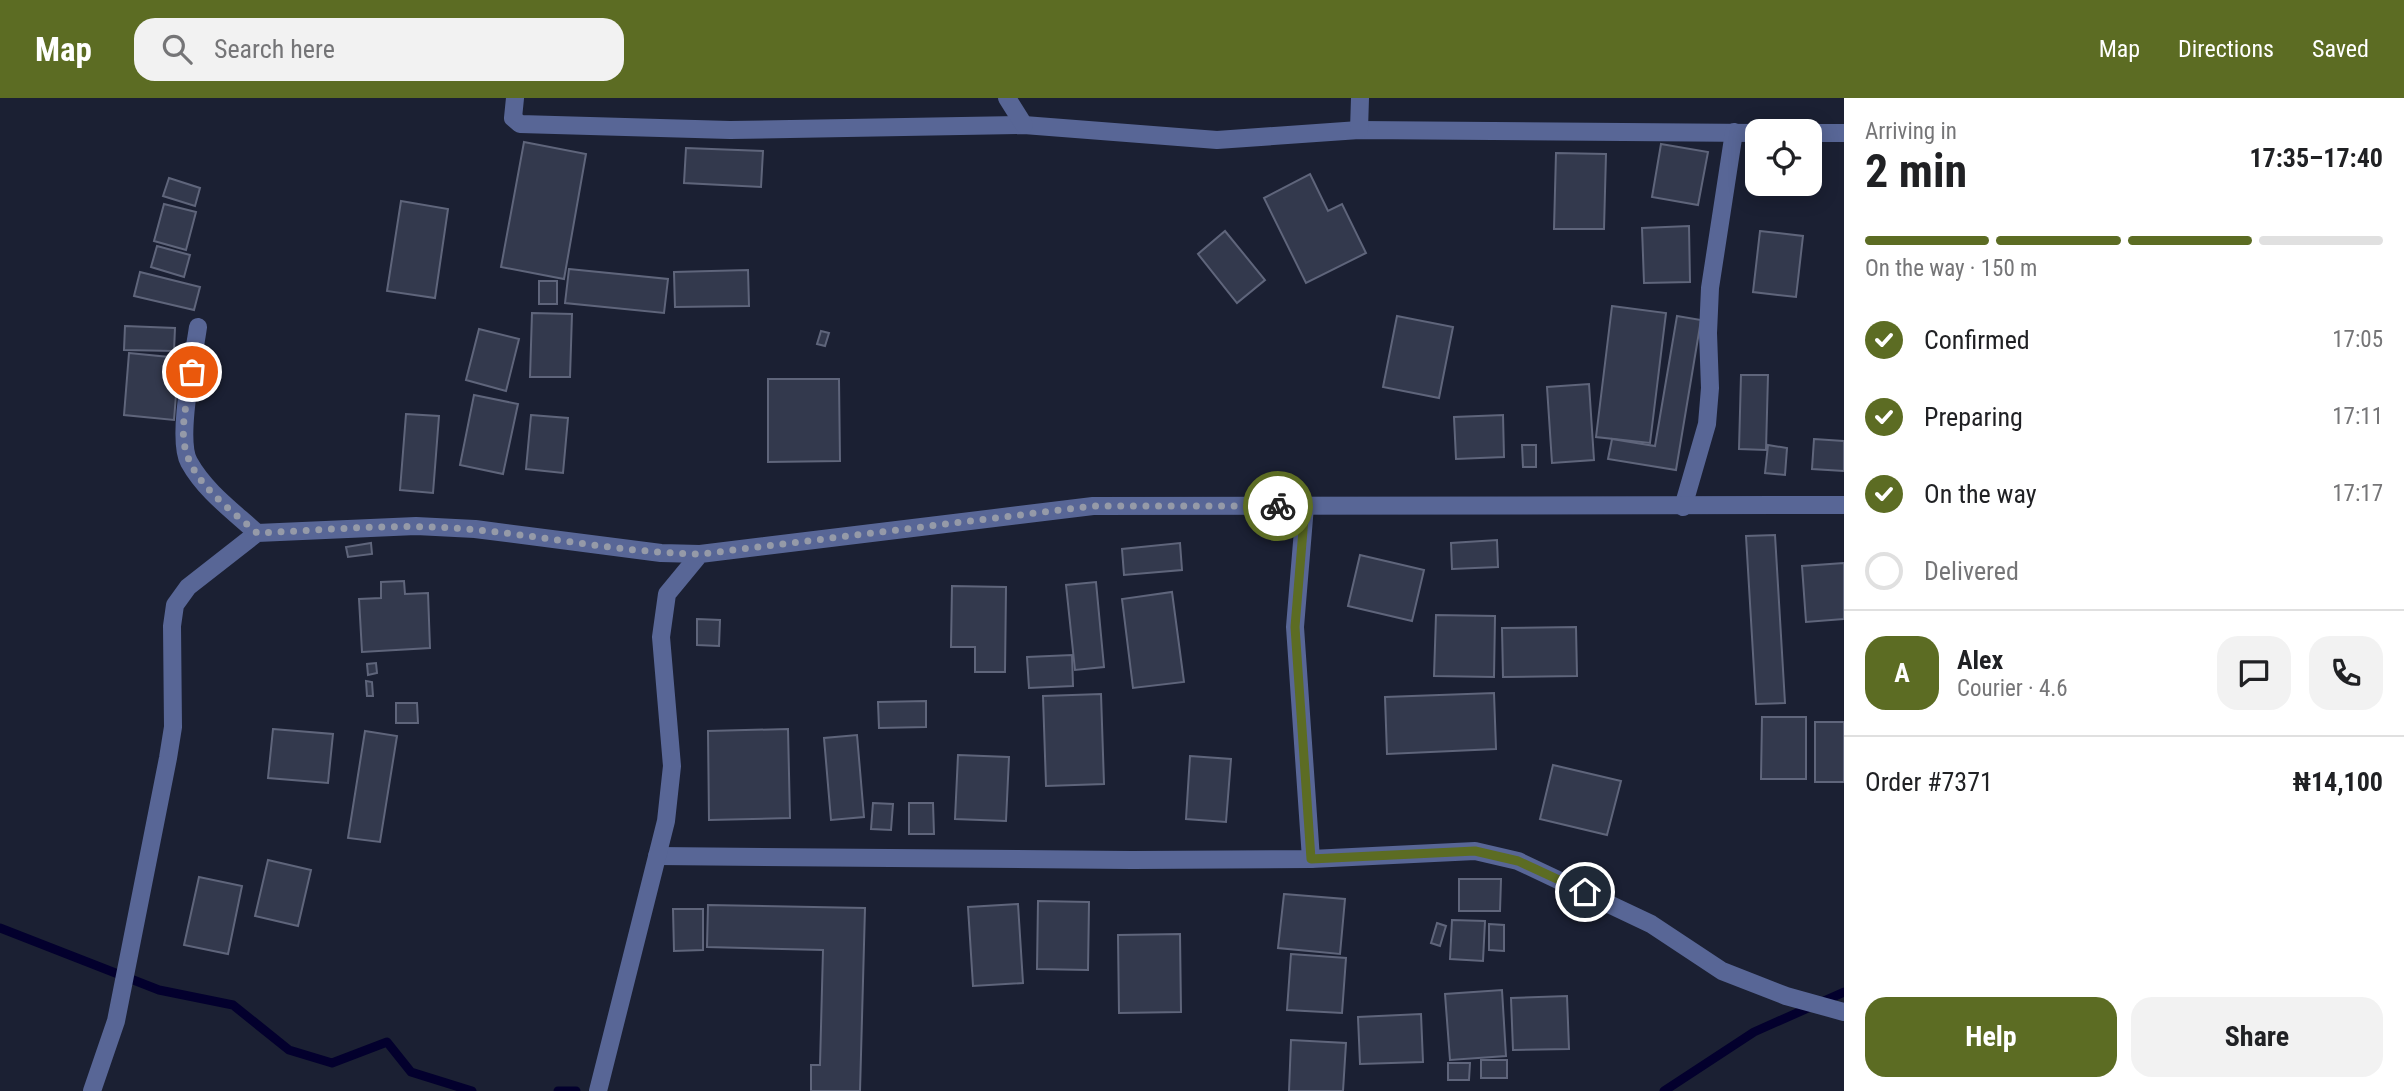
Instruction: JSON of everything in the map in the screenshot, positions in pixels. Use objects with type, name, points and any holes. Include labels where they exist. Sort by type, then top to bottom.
[{"type":"street","points":[[514,98],[513,118],[520,124],[730,130],[1024,125],[1217,140],[1359,131],[1745,132]]},
{"type":"street","points":[[1007,98],[1024,125]]},
{"type":"street","points":[[1359,131],[1360,98]]},
{"type":"street","points":[[1683,507],[1707,424],[1710,388],[1707,333],[1710,288],[1734,132]]},
{"type":"street","points":[[1822,133],[1844,133]]},
{"type":"street","points":[[198,327],[183,439],[188,460],[208,488],[257,533]]},
{"type":"street","points":[[92,1091],[116,1021],[168,758],[173,727],[172,626],[175,605],[188,587],[257,533],[416,526],[475,529],[661,553],[701,554],[1093,506],[1844,505]]},
{"type":"street","points":[[1305,506],[1295,627],[1311,859]]},
{"type":"street","points":[[598,1091],[666,821],[672,766],[661,637],[667,594],[701,554]]},
{"type":"street","points":[[657,856],[1311,859],[1475,851],[1518,861],[1651,924],[1722,971],[1786,996],[1844,1012]]},
{"type":"building","points":[[524,142],[586,154],[564,279],[501,267]]},
{"type":"building","points":[[1661,144],[1708,152],[1698,205],[1652,197]]},
{"type":"building","points":[[686,148],[763,151],[761,187],[684,183]]},
{"type":"building","points":[[1556,153],[1606,154],[1604,229],[1554,229]]},
{"type":"building","points":[[1310,174],[1328,211],[1342,204],[1366,253],[1306,283],[1264,198]]},
{"type":"building","points":[[169,178],[200,188],[195,206],[163,196]]},
{"type":"building","points":[[401,201],[448,209],[435,298],[387,291]]},
{"type":"building","points":[[164,204],[196,212],[186,250],[154,241]]},
{"type":"building","points":[[1689,226],[1690,282],[1644,283],[1642,228]]},
{"type":"building","points":[[1225,231],[1265,280],[1237,303],[1198,254]]},
{"type":"building","points":[[1760,231],[1803,236],[1796,297],[1753,292]]},
{"type":"building","points":[[157,246],[190,255],[184,277],[151,267]]},
{"type":"building","points":[[569,269],[668,279],[664,313],[565,303]]},
{"type":"building","points":[[748,270],[749,306],[675,307],[674,272]]},
{"type":"building","points":[[140,272],[200,287],[194,310],[134,296]]},
{"type":"building","points":[[539,281],[557,281],[557,304],[539,304]]},
{"type":"building","points":[[1612,306],[1666,313],[1650,443],[1596,437]]},
{"type":"building","points":[[532,313],[572,314],[570,377],[530,377]]},
{"type":"building","points":[[1397,316],[1453,327],[1439,398],[1383,387]]},
{"type":"building","points":[[1677,316],[1701,320],[1676,470],[1608,459],[1612,439],[1655,446]]},
{"type":"building","points":[[125,326],[175,328],[174,351],[124,350]]},
{"type":"building","points":[[479,329],[519,339],[506,391],[466,380]]},
{"type":"building","points":[[821,331],[829,333],[825,346],[817,344]]},
{"type":"building","points":[[129,353],[179,358],[174,420],[124,415]]},
{"type":"building","points":[[1741,375],[1768,375],[1766,450],[1739,449]]},
{"type":"building","points":[[768,379],[839,379],[840,461],[768,462]]},
{"type":"building","points":[[1589,384],[1594,460],[1552,463],[1547,387]]},
{"type":"building","points":[[474,395],[518,404],[503,474],[460,465]]},
{"type":"building","points":[[406,414],[439,416],[433,493],[400,490]]},
{"type":"building","points":[[531,415],[568,418],[563,473],[526,469]]},
{"type":"building","points":[[1503,415],[1504,457],[1456,459],[1454,417]]},
{"type":"building","points":[[1814,439],[1844,441],[1844,471],[1812,469]]},
{"type":"building","points":[[1522,445],[1536,445],[1536,467],[1523,467]]},
{"type":"building","points":[[1768,445],[1787,448],[1785,475],[1765,473]]},
{"type":"building","points":[[1775,535],[1785,703],[1756,704],[1746,536]]},
{"type":"building","points":[[1497,540],[1498,567],[1452,569],[1451,543]]},
{"type":"building","points":[[371,543],[372,554],[348,557],[346,547]]},
{"type":"building","points":[[1180,543],[1182,570],[1124,575],[1122,549]]},
{"type":"building","points":[[1360,555],[1424,570],[1412,621],[1348,606]]},
{"type":"building","points":[[1844,563],[1844,619],[1806,622],[1802,566]]},
{"type":"building","points":[[404,581],[405,594],[428,593],[430,648],[362,652],[359,599],[381,598],[381,582]]},
{"type":"building","points":[[1096,582],[1104,667],[1075,670],[1066,585]]},
{"type":"building","points":[[952,586],[1006,587],[1005,672],[975,672],[975,647],[951,647]]},
{"type":"building","points":[[1172,592],[1184,682],[1133,688],[1122,599]]},
{"type":"building","points":[[1436,615],[1495,616],[1494,677],[1434,676]]},
{"type":"building","points":[[697,619],[720,620],[719,646],[697,645]]},
{"type":"building","points":[[1576,627],[1577,676],[1503,677],[1502,628]]},
{"type":"building","points":[[1072,655],[1073,686],[1029,688],[1027,657]]},
{"type":"building","points":[[376,663],[377,673],[368,675],[367,664]]},
{"type":"building","points":[[366,681],[372,682],[373,696],[367,696]]},
{"type":"building","points":[[1494,693],[1496,749],[1387,754],[1385,697]]},
{"type":"building","points":[[1101,694],[1104,784],[1046,786],[1043,696]]},
{"type":"building","points":[[926,701],[926,727],[879,728],[878,702]]},
{"type":"building","points":[[396,703],[417,703],[418,723],[396,723]]},
{"type":"building","points":[[1762,717],[1806,717],[1806,779],[1761,779]]},
{"type":"building","points":[[1815,722],[1844,722],[1844,782],[1815,782]]},
{"type":"building","points":[[273,729],[333,734],[328,783],[268,778]]},
{"type":"building","points":[[788,729],[790,818],[709,820],[708,731]]},
{"type":"building","points":[[365,731],[397,736],[380,842],[348,838]]},
{"type":"building","points":[[857,735],[864,817],[831,820],[824,738]]},
{"type":"building","points":[[958,755],[1009,757],[1006,821],[955,819]]},
{"type":"building","points":[[1190,756],[1231,759],[1226,822],[1186,819]]},
{"type":"building","points":[[1553,765],[1621,781],[1607,835],[1540,819]]},
{"type":"building","points":[[873,803],[893,804],[891,830],[871,829]]},
{"type":"building","points":[[909,803],[933,803],[934,834],[909,834]]},
{"type":"building","points":[[268,860],[311,870],[298,926],[255,916]]},
{"type":"building","points":[[199,877],[242,886],[228,954],[184,945]]},
{"type":"building","points":[[1459,879],[1501,879],[1500,911],[1459,911]]},
{"type":"building","points":[[1284,894],[1345,899],[1340,954],[1278,948]]},
{"type":"building","points":[[1038,901],[1089,902],[1088,970],[1037,969]]},
{"type":"building","points":[[1018,904],[1023,983],[973,986],[968,907]]},
{"type":"building","points":[[708,905],[865,908],[860,1091],[811,1091],[811,1065],[820,1065],[823,950],[707,947]]},
{"type":"building","points":[[673,909],[703,909],[703,950],[674,951]]},
{"type":"building","points":[[1452,920],[1485,921],[1483,961],[1450,959]]},
{"type":"building","points":[[1437,923],[1446,926],[1440,946],[1431,943]]},
{"type":"building","points":[[1489,924],[1504,925],[1504,951],[1489,950]]},
{"type":"building","points":[[1180,934],[1181,1012],[1119,1013],[1118,935]]},
{"type":"building","points":[[1291,954],[1346,958],[1342,1013],[1287,1010]]},
{"type":"building","points":[[1502,990],[1506,1056],[1450,1060],[1445,994]]},
{"type":"building","points":[[1567,996],[1569,1049],[1513,1050],[1511,998]]},
{"type":"building","points":[[1421,1014],[1423,1062],[1360,1064],[1358,1017]]},
{"type":"building","points":[[1291,1040],[1346,1043],[1343,1091],[1289,1091]]},
{"type":"building","points":[[1481,1060],[1507,1060],[1507,1078],[1481,1078]]},
{"type":"building","points":[[1448,1063],[1470,1063],[1469,1080],[1448,1080]]},
{"type":"waterway","points":[[0,928],[159,990],[233,1005],[289,1050],[332,1063],[387,1042],[411,1072],[472,1091]]},
{"type":"waterway","points":[[1664,1091],[1754,1032],[1844,992]]},
{"type":"waterway","points":[[558,1091],[576,1091]]},
{"type":"way so far","points":[[192,372],[183,439],[188,460],[208,488],[257,533],[416,526],[475,529],[661,553],[701,554],[1093,506],[1278,506]]},
{"type":"route","points":[[1278,506],[1305,506],[1295,627],[1311,859],[1475,851],[1518,861],[1585,892]]}]
